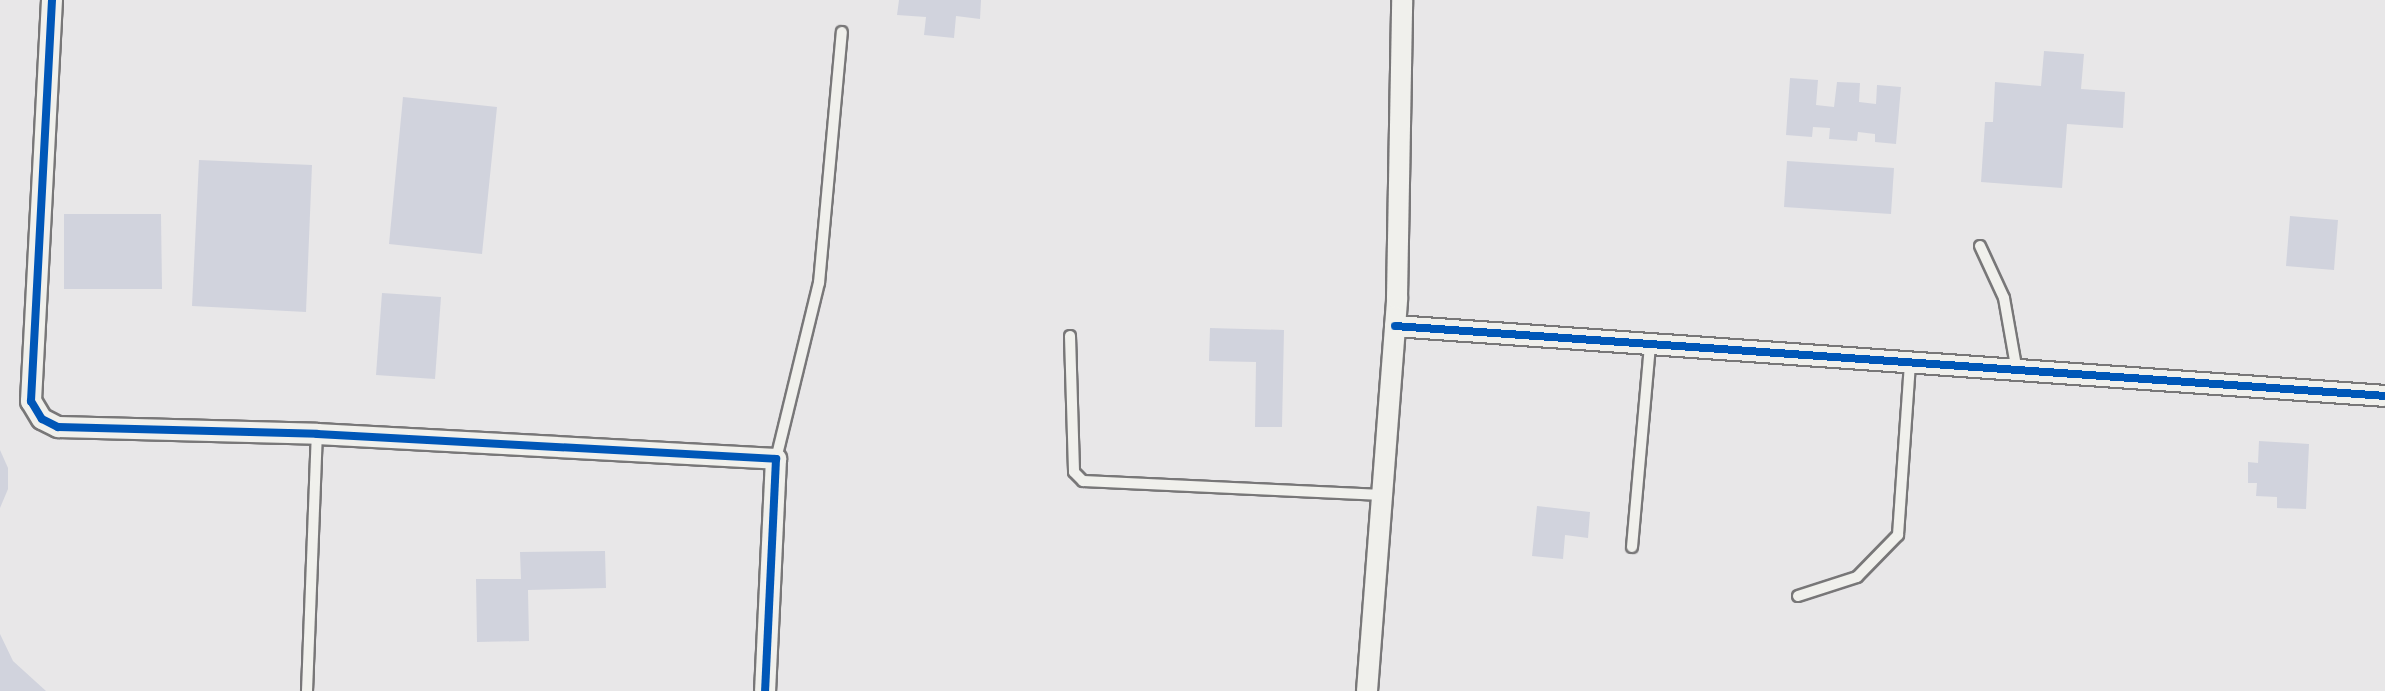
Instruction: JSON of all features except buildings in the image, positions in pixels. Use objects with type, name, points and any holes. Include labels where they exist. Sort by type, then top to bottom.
[{"type":"street","points":[[52,0],[31,401],[42,419],[58,427],[317,434],[776,459],[765,691]]},
{"type":"street","points":[[1367,691],[1395,326],[1402,0]]},
{"type":"street","points":[[1395,326],[2017,372],[2385,396]]},
{"type":"lane","points":[[776,459],[819,283],[842,32]]},
{"type":"lane","points":[[1980,246],[2004,298],[2017,372]]},
{"type":"lane","points":[[1070,336],[1074,472],[1083,481],[1383,495]]},
{"type":"lane","points":[[1632,547],[1650,346]]},
{"type":"lane","points":[[1798,596],[1857,577],[1898,535],[1910,364]]},
{"type":"lane","points":[[307,691],[317,434]]},
{"type":"cycle path","points":[[52,0],[31,401],[42,419],[58,427],[317,434],[776,459],[765,691]]},
{"type":"cycle path","points":[[1395,326],[2385,396]]}]
